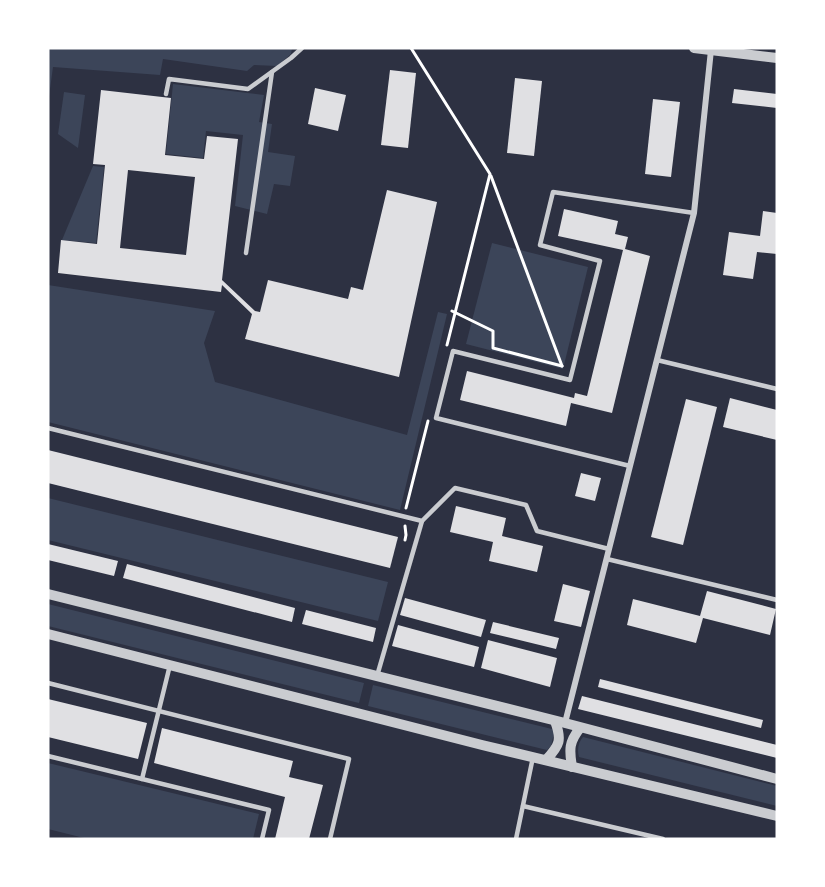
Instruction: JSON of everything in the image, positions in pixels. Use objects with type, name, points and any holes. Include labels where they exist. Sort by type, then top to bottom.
[{"type":"street","points":[[694,48],[777,58]]},
{"type":"street","points":[[546,760],[557,748],[560,722],[607,559],[694,213],[711,49]]},
{"type":"street","points":[[48,594],[560,722],[777,779]]},
{"type":"street","points":[[48,634],[572,767],[777,816]]},
{"type":"street","points":[[572,767],[569,752],[572,738],[580,728]]},
{"type":"lane","points":[[166,94],[169,79],[248,90],[302,48]]},
{"type":"lane","points":[[246,254],[272,72]]},
{"type":"lane","points":[[630,466],[436,418],[444,384],[453,351],[570,380],[600,261],[540,245],[553,192],[694,213]]},
{"type":"lane","points":[[657,360],[777,388]]},
{"type":"lane","points":[[48,428],[422,520]]},
{"type":"lane","points":[[377,676],[422,520],[455,488],[526,505],[537,531],[609,549]]},
{"type":"lane","points":[[607,559],[777,600]]},
{"type":"lane","points":[[142,779],[170,665]]},
{"type":"lane","points":[[48,683],[349,759],[330,839]]},
{"type":"lane","points":[[48,756],[269,810],[262,839]]},
{"type":"lane","points":[[516,839],[533,757]]},
{"type":"lane","points":[[523,806],[663,839]]},
{"type":"path","points":[[411,48],[490,174],[562,366],[493,348],[493,331],[454,311]]},
{"type":"path","points":[[447,346],[490,174]]},
{"type":"path","points":[[403,546],[406,535],[404,516],[430,414]]},
{"type":"shaded area","points":[[48,48],[292,48],[291,54],[277,66],[254,65],[247,71],[163,59],[160,75],[53,67],[48,104]]},
{"type":"shaded area","points":[[173,84],[264,95],[259,122],[272,124],[268,152],[295,156],[290,186],[274,184],[267,214],[235,206],[243,135],[206,131],[203,158],[166,154]]},
{"type":"shaded area","points":[[64,92],[85,95],[78,148],[58,134]]},
{"type":"shaded area","points":[[93,166],[104,167],[96,243],[62,240]]},
{"type":"shaded area","points":[[492,243],[588,267],[563,369],[466,344]]},
{"type":"shaded area","points":[[48,285],[215,311],[204,343],[215,382],[407,435],[438,312],[447,314],[400,510],[48,422]]},
{"type":"shaded area","points":[[48,498],[388,582],[378,621],[48,540]]},
{"type":"shaded area","points":[[48,604],[364,683],[359,703],[48,626]]},
{"type":"shaded area","points":[[373,685],[552,729],[554,733],[551,746],[547,750],[368,706]]},
{"type":"shaded area","points":[[583,737],[777,786],[777,806],[579,757],[578,747]]},
{"type":"shaded area","points":[[48,763],[259,814],[253,839],[88,839],[48,829]]},
{"type":"building","points":[[390,70],[416,73],[408,148],[381,145]]},
{"type":"building","points":[[515,78],[542,81],[534,156],[507,153]]},
{"type":"building","points":[[315,88],[346,95],[338,131],[308,124]]},
{"type":"building","points":[[734,89],[777,94],[777,108],[732,103]]},
{"type":"building","points":[[101,90],[171,98],[165,155],[204,159],[207,136],[238,139],[222,280],[255,311],[260,312],[268,280],[348,299],[351,287],[363,290],[387,190],[437,202],[399,377],[245,339],[252,314],[222,285],[221,292],[58,273],[61,240],[97,244],[105,165],[93,164]],"holes":[[[128,170],[195,177],[186,255],[120,248]]]},
{"type":"building","points":[[653,99],[680,102],[671,177],[645,174]]},
{"type":"building","points":[[564,209],[618,221],[615,234],[628,237],[625,249],[650,256],[612,413],[571,403],[566,426],[460,400],[467,371],[574,398],[575,393],[587,396],[623,250],[558,236]]},
{"type":"building","points":[[763,211],[777,213],[777,254],[757,252],[753,279],[723,275],[729,232],[760,236]]},
{"type":"building","points":[[730,398],[777,410],[777,440],[723,427]]},
{"type":"building","points":[[686,399],[717,407],[683,545],[651,537]]},
{"type":"building","points":[[48,450],[398,537],[390,568],[48,483]]},
{"type":"building","points":[[581,473],[601,478],[595,501],[575,496]]},
{"type":"building","points":[[456,506],[506,518],[502,536],[543,546],[537,572],[489,561],[493,542],[450,532]]},
{"type":"building","points":[[48,544],[118,561],[114,576],[48,560]]},
{"type":"building","points":[[127,564],[295,608],[292,622],[123,578]]},
{"type":"building","points":[[563,584],[590,591],[581,627],[554,621]]},
{"type":"building","points":[[707,591],[776,609],[770,635],[703,618],[696,643],[627,625],[633,599],[700,616]]},
{"type":"building","points":[[405,598],[486,620],[481,637],[400,615]]},
{"type":"building","points":[[306,610],[376,628],[373,642],[302,624]]},
{"type":"building","points":[[493,622],[559,638],[556,649],[490,633]]},
{"type":"building","points":[[398,625],[479,647],[474,667],[392,646]]},
{"type":"building","points":[[488,640],[557,658],[550,687],[481,668]]},
{"type":"building","points":[[600,679],[763,720],[761,728],[598,687]]},
{"type":"building","points":[[582,696],[777,745],[777,758],[578,709]]},
{"type":"building","points":[[48,699],[147,723],[138,759],[48,737]]},
{"type":"building","points":[[162,728],[293,761],[289,777],[323,785],[309,839],[275,839],[285,797],[154,763]]}]
